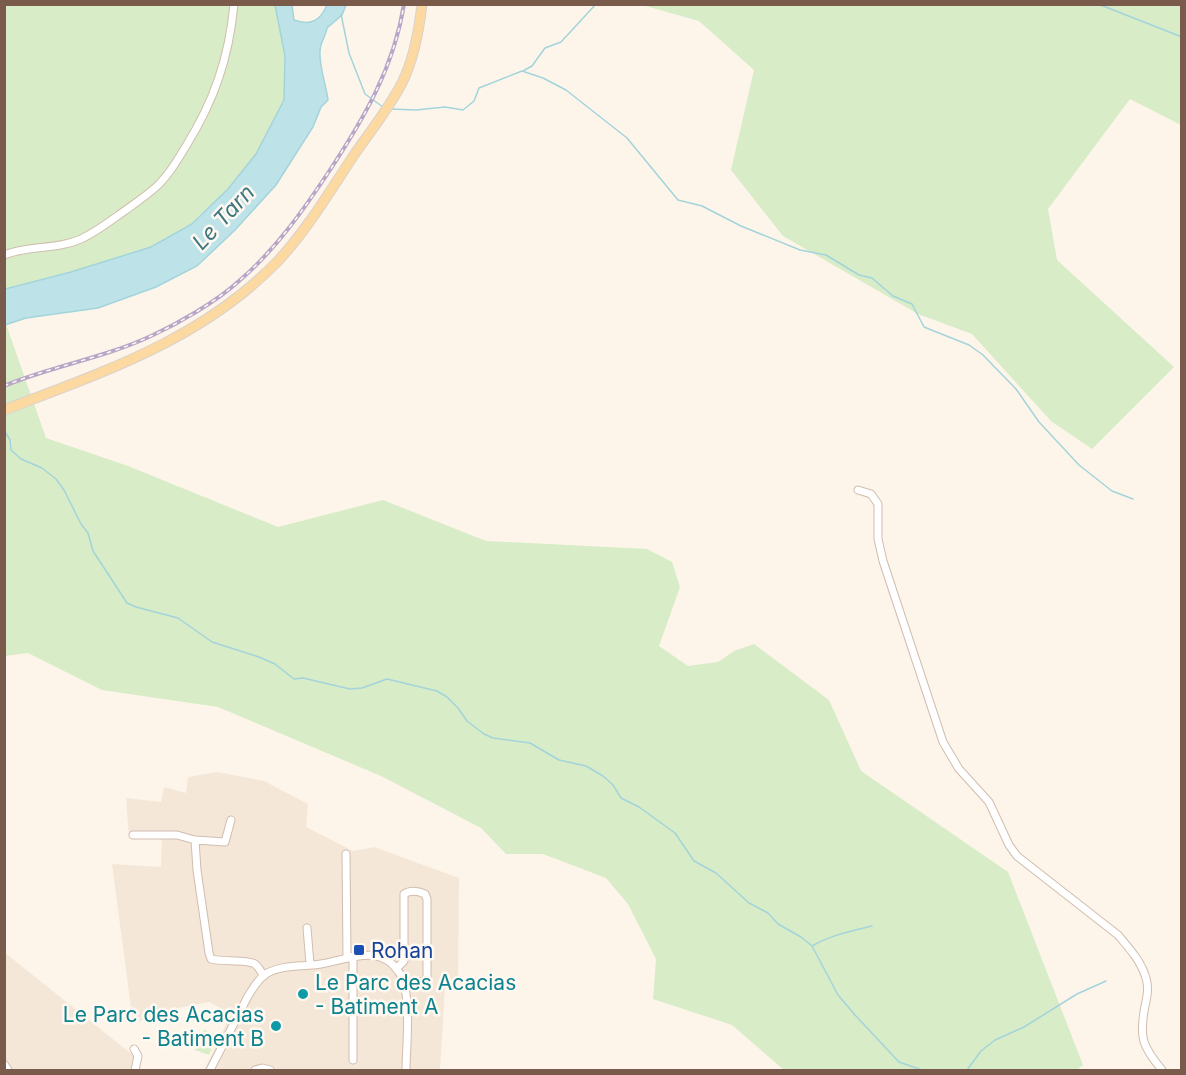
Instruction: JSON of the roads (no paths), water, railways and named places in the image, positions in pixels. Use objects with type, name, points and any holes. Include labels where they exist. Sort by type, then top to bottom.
[{"type":"main road","points":[[4,410],[116,367],[169,343],[239,296],[278,261],[299,235],[395,94],[414,50],[422,4]]},
{"type":"street","points":[[4,255],[59,246],[79,240],[99,230],[157,186],[178,160],[202,121],[214,94],[232,32],[234,4]]},
{"type":"street","points":[[858,490],[872,494],[878,504],[878,540],[883,561],[928,700],[950,756],[989,802],[1009,845],[1017,856],[1118,935],[1132,951],[1146,978],[1148,988],[1142,1025],[1144,1046],[1162,1071]]},
{"type":"street","points":[[133,834],[177,835],[195,840],[225,843],[231,820]]},
{"type":"street","points":[[195,840],[197,870],[211,959],[224,962],[249,962],[255,964],[264,976]]},
{"type":"street","points":[[346,854],[353,1060]]},
{"type":"street","points":[[397,968],[404,960],[404,894],[419,892],[427,899],[427,978],[424,981],[405,985]]},
{"type":"street","points":[[308,928],[310,964]]},
{"type":"street","points":[[210,1071],[253,987],[264,976],[283,967],[321,964],[368,954],[379,957],[397,968],[405,985],[406,1071]]},
{"type":"street","points":[[134,1049],[138,1061],[135,1071]]},
{"type":"street","points":[[4,1065],[8,1071]]},
{"type":"street","points":[[255,1071],[262,1068],[270,1071]]},
{"type":"water","name":"Le Tarn","points":[[275,5],[292,5],[294,20],[310,22],[321,15],[327,5],[346,5],[342,15],[327,28],[320,48],[328,100],[321,107],[313,127],[276,185],[235,230],[197,266],[156,287],[98,308],[26,318],[5,325],[5,289],[71,272],[151,247],[192,224],[228,189],[256,154],[284,100],[285,56]]},
{"type":"waterway","points":[[523,71],[532,66],[545,48],[561,42],[596,4]]},
{"type":"waterway","points":[[1098,4],[1182,37]]},
{"type":"waterway","points":[[341,14],[349,53],[365,94],[383,107]]},
{"type":"waterway","points":[[390,109],[416,110],[445,107],[463,110],[474,101],[479,88],[522,71],[543,78],[566,90],[627,138],[678,200],[702,206],[741,226],[800,250],[826,255],[859,275],[872,278],[893,296],[912,304],[924,327],[969,345],[983,355],[1016,389],[1039,422],[1079,465],[1112,491],[1133,499]]},
{"type":"waterway","points":[[4,430],[10,440],[11,450],[21,459],[42,468],[56,479],[64,490],[88,533],[93,551],[127,603],[178,618],[212,642],[275,664],[294,679],[303,678],[350,689],[362,688],[387,679],[437,691],[447,697],[467,721],[484,734],[493,738],[530,743],[559,760],[586,766],[613,785],[621,798],[639,807],[675,833],[694,861],[716,873],[749,903],[768,913],[778,924],[812,946],[838,995],[855,1015],[899,1062],[922,1070]]},
{"type":"waterway","points":[[812,946],[834,936],[872,926]]},
{"type":"waterway","points":[[967,1070],[981,1051],[995,1040],[1024,1027],[1077,994],[1106,981]]},
{"type":"railway","points":[[4,386],[151,336],[208,304],[230,289],[252,269],[287,230],[308,202],[365,113],[393,50],[404,4]]},
{"type":"place","name":"Rohan","points":[[359,950]]},
{"type":"place","name":"Le Parc des Acacias - Batiment A","points":[[303,994]]},
{"type":"place","name":"Le Parc des Acacias - Batiment B","points":[[276,1026]]}]
